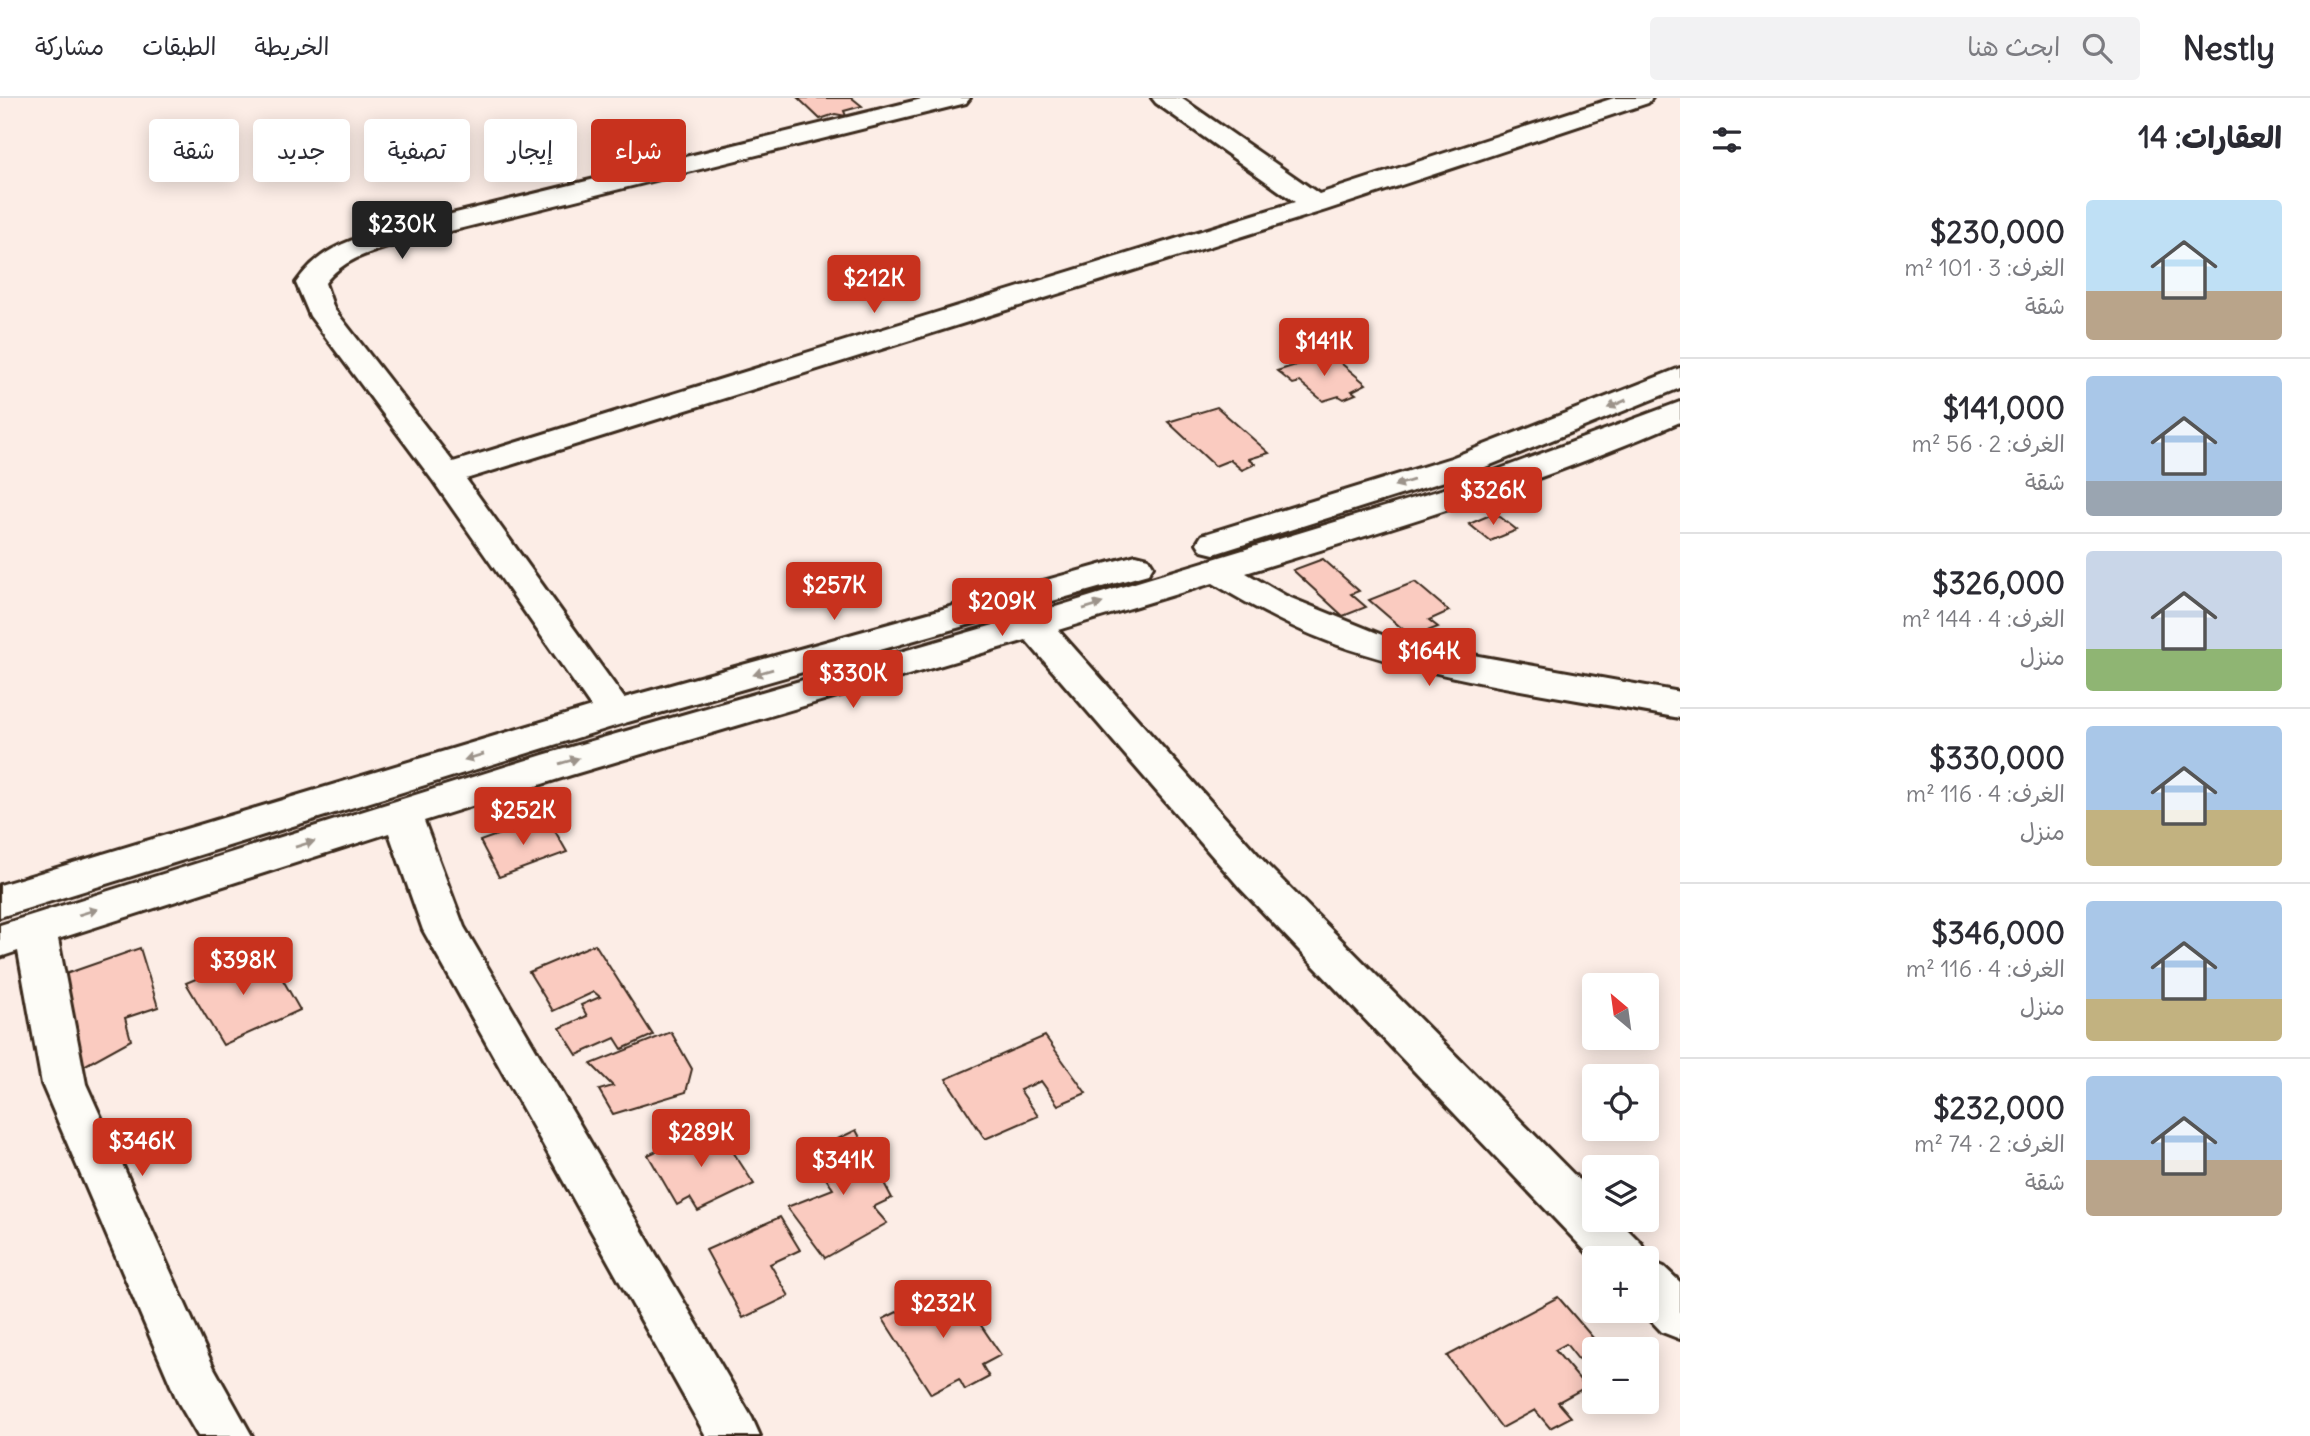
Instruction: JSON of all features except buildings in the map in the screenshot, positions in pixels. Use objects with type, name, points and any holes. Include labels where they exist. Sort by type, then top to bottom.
[{"type":"street","points":[[615,713],[446,475],[320,310],[313,298],[310,282],[324,264],[351,249],[388,238],[957,98]]},
{"type":"street","points":[[1165,98],[1317,204]]},
{"type":"street","points":[[446,475],[1317,204],[1631,99]]},
{"type":"street","points":[[226,1436],[196,1385],[64,1084],[18,935],[557,765],[1018,615],[1175,555],[1462,465],[1680,377]]},
{"type":"street","points":[[0,901],[615,713],[1214,569],[1318,540],[1469,492],[1629,433],[1680,411]]},
{"type":"street","points":[[1214,569],[1274,604],[1373,643],[1445,662],[1680,705]]},
{"type":"street","points":[[1018,615],[1254,877],[1612,1246]]},
{"type":"street","points":[[402,814],[444,930],[734,1436]]},
{"type":"street","points":[[1659,1294],[1680,1316]]}]
